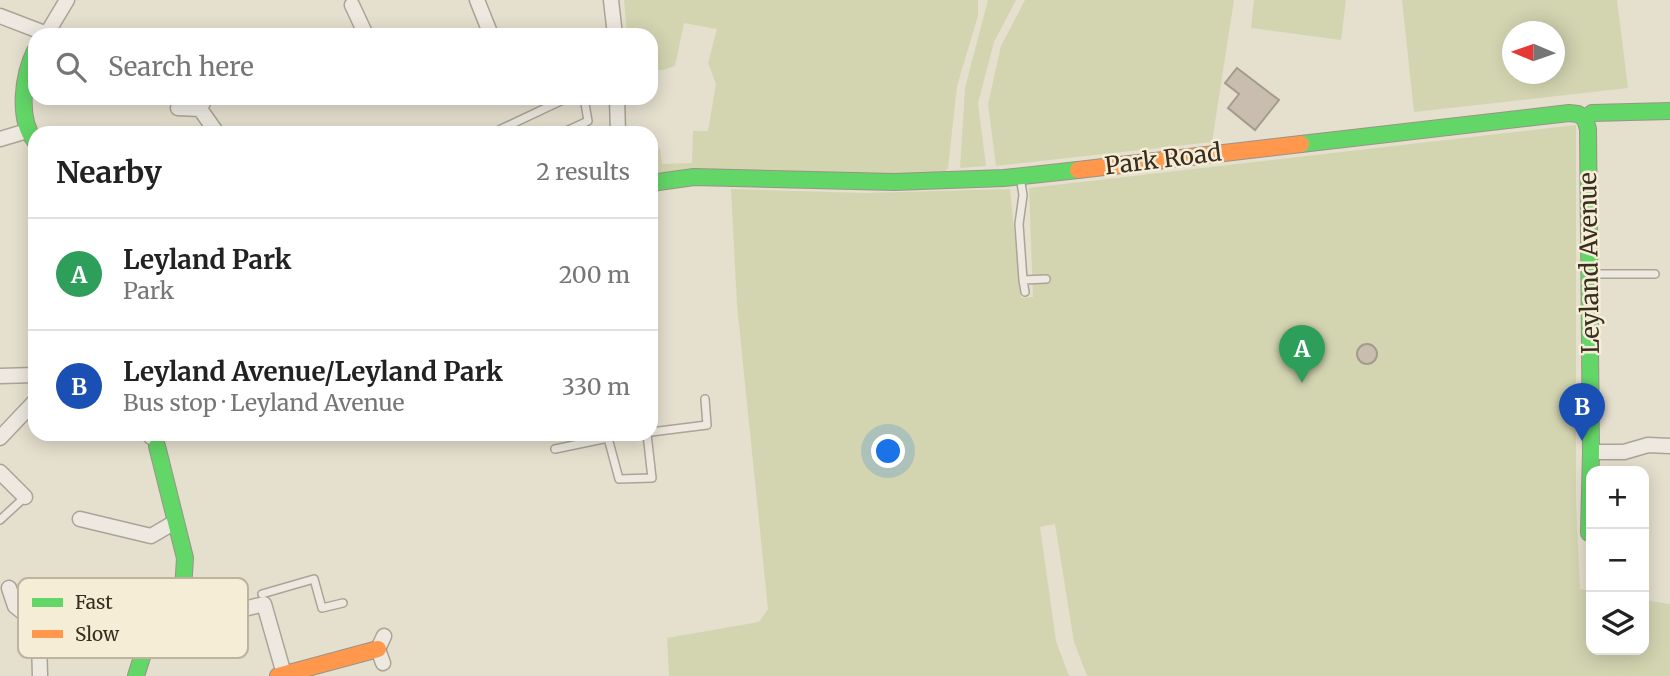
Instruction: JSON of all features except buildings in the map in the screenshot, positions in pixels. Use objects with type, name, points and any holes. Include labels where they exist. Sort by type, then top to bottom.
[{"type":"street","points":[[51,28],[67,0]]},
{"type":"street","points":[[477,0],[488,28]]},
{"type":"street","points":[[611,0],[614,28]]},
{"type":"street","points":[[352,5],[363,28]]},
{"type":"street","points":[[0,16],[31,28]]},
{"type":"street","points":[[28,71],[25,91],[30,126]]},
{"type":"street","points":[[178,108],[197,105]]},
{"type":"street","points":[[203,105],[214,126]]},
{"type":"street","points":[[617,105],[618,126]]},
{"type":"street","name":"Park Road","points":[[658,182],[694,177],[951,181],[1020,176],[1569,113],[1578,114],[1585,119],[1592,113],[1670,111]]},
{"type":"street","name":"Leyland Avenue","points":[[1585,119],[1591,452],[1589,529]]},
{"type":"street","points":[[0,139],[28,136]]},
{"type":"street","points":[[0,376],[28,375]]},
{"type":"street","points":[[0,438],[28,408]]},
{"type":"street","points":[[154,441],[186,558],[184,578]]},
{"type":"street","points":[[1591,452],[1624,452],[1648,445],[1670,446]]},
{"type":"street","points":[[0,472],[25,497]]},
{"type":"street","points":[[80,519],[151,536],[175,522]]},
{"type":"street","points":[[9,588],[18,608]]},
{"type":"street","points":[[248,606],[262,596],[281,675],[382,650]]},
{"type":"street","points":[[39,658],[40,676]]},
{"type":"street","points":[[136,676],[142,658]]},
{"type":"lane","points":[[508,126],[552,105]]},
{"type":"lane","points":[[577,126],[588,121],[585,105]]},
{"type":"lane","points":[[1020,176],[1023,195],[1019,224],[1025,292]]},
{"type":"lane","points":[[1589,274],[1655,274]]},
{"type":"lane","points":[[1023,279],[1046,279]]},
{"type":"lane","points":[[658,432],[707,425],[705,399]]},
{"type":"lane","points":[[555,449],[594,441]]},
{"type":"lane","points":[[609,441],[619,479],[652,478],[650,441]]},
{"type":"lane","points":[[0,520],[25,497]]},
{"type":"lane","points":[[262,596],[314,579],[322,608],[344,603]]},
{"type":"green space","points":[[624,0],[978,0],[978,16],[957,86],[948,168],[942,176],[658,177],[658,149],[662,164],[692,163],[693,131],[708,131],[716,84],[708,63],[717,29],[684,23],[675,66],[658,70],[658,28],[626,28]]},
{"type":"green space","points":[[988,0],[1016,0],[994,42],[978,103],[986,166],[960,168],[965,88]]},
{"type":"green space","points":[[1025,0],[1234,0],[1212,142],[996,166],[988,104],[1001,46]]},
{"type":"green space","points":[[1254,0],[1346,0],[1341,40],[1251,28]]},
{"type":"green space","points":[[1402,0],[1617,0],[1628,88],[1414,112]]},
{"type":"green space","points":[[1576,125],[1576,502],[1580,589],[1586,590],[1586,655],[1649,655],[1649,601],[1670,604],[1670,676],[1087,676],[1074,642],[1055,524],[1040,527],[1056,641],[1069,676],[669,676],[667,638],[759,622],[768,609],[737,305],[731,189],[865,193],[1010,189],[1021,298],[1033,297],[1029,188]]},
{"type":"traffic: fast","points":[[28,69],[24,97],[28,128]]},
{"type":"traffic: fast","points":[[1301,144],[1569,113],[1578,114],[1585,119],[1592,113],[1670,111]]},
{"type":"traffic: fast","points":[[1585,119],[1588,129],[1591,452],[1589,529]]},
{"type":"traffic: fast","points":[[658,182],[694,177],[894,182],[1004,178],[1078,170]]},
{"type":"traffic: fast","points":[[157,446],[185,558],[184,578]]},
{"type":"traffic: fast","points":[[136,676],[142,658]]},
{"type":"traffic: slow","points":[[1078,170],[1301,144]]},
{"type":"traffic: slow","points":[[278,676],[378,649]]},
{"type":"place","name":"Leyland Park","points":[[1302,383]]},
{"type":"place","name":"Leyland Avenue/Leyland Park","points":[[1582,441]]}]
